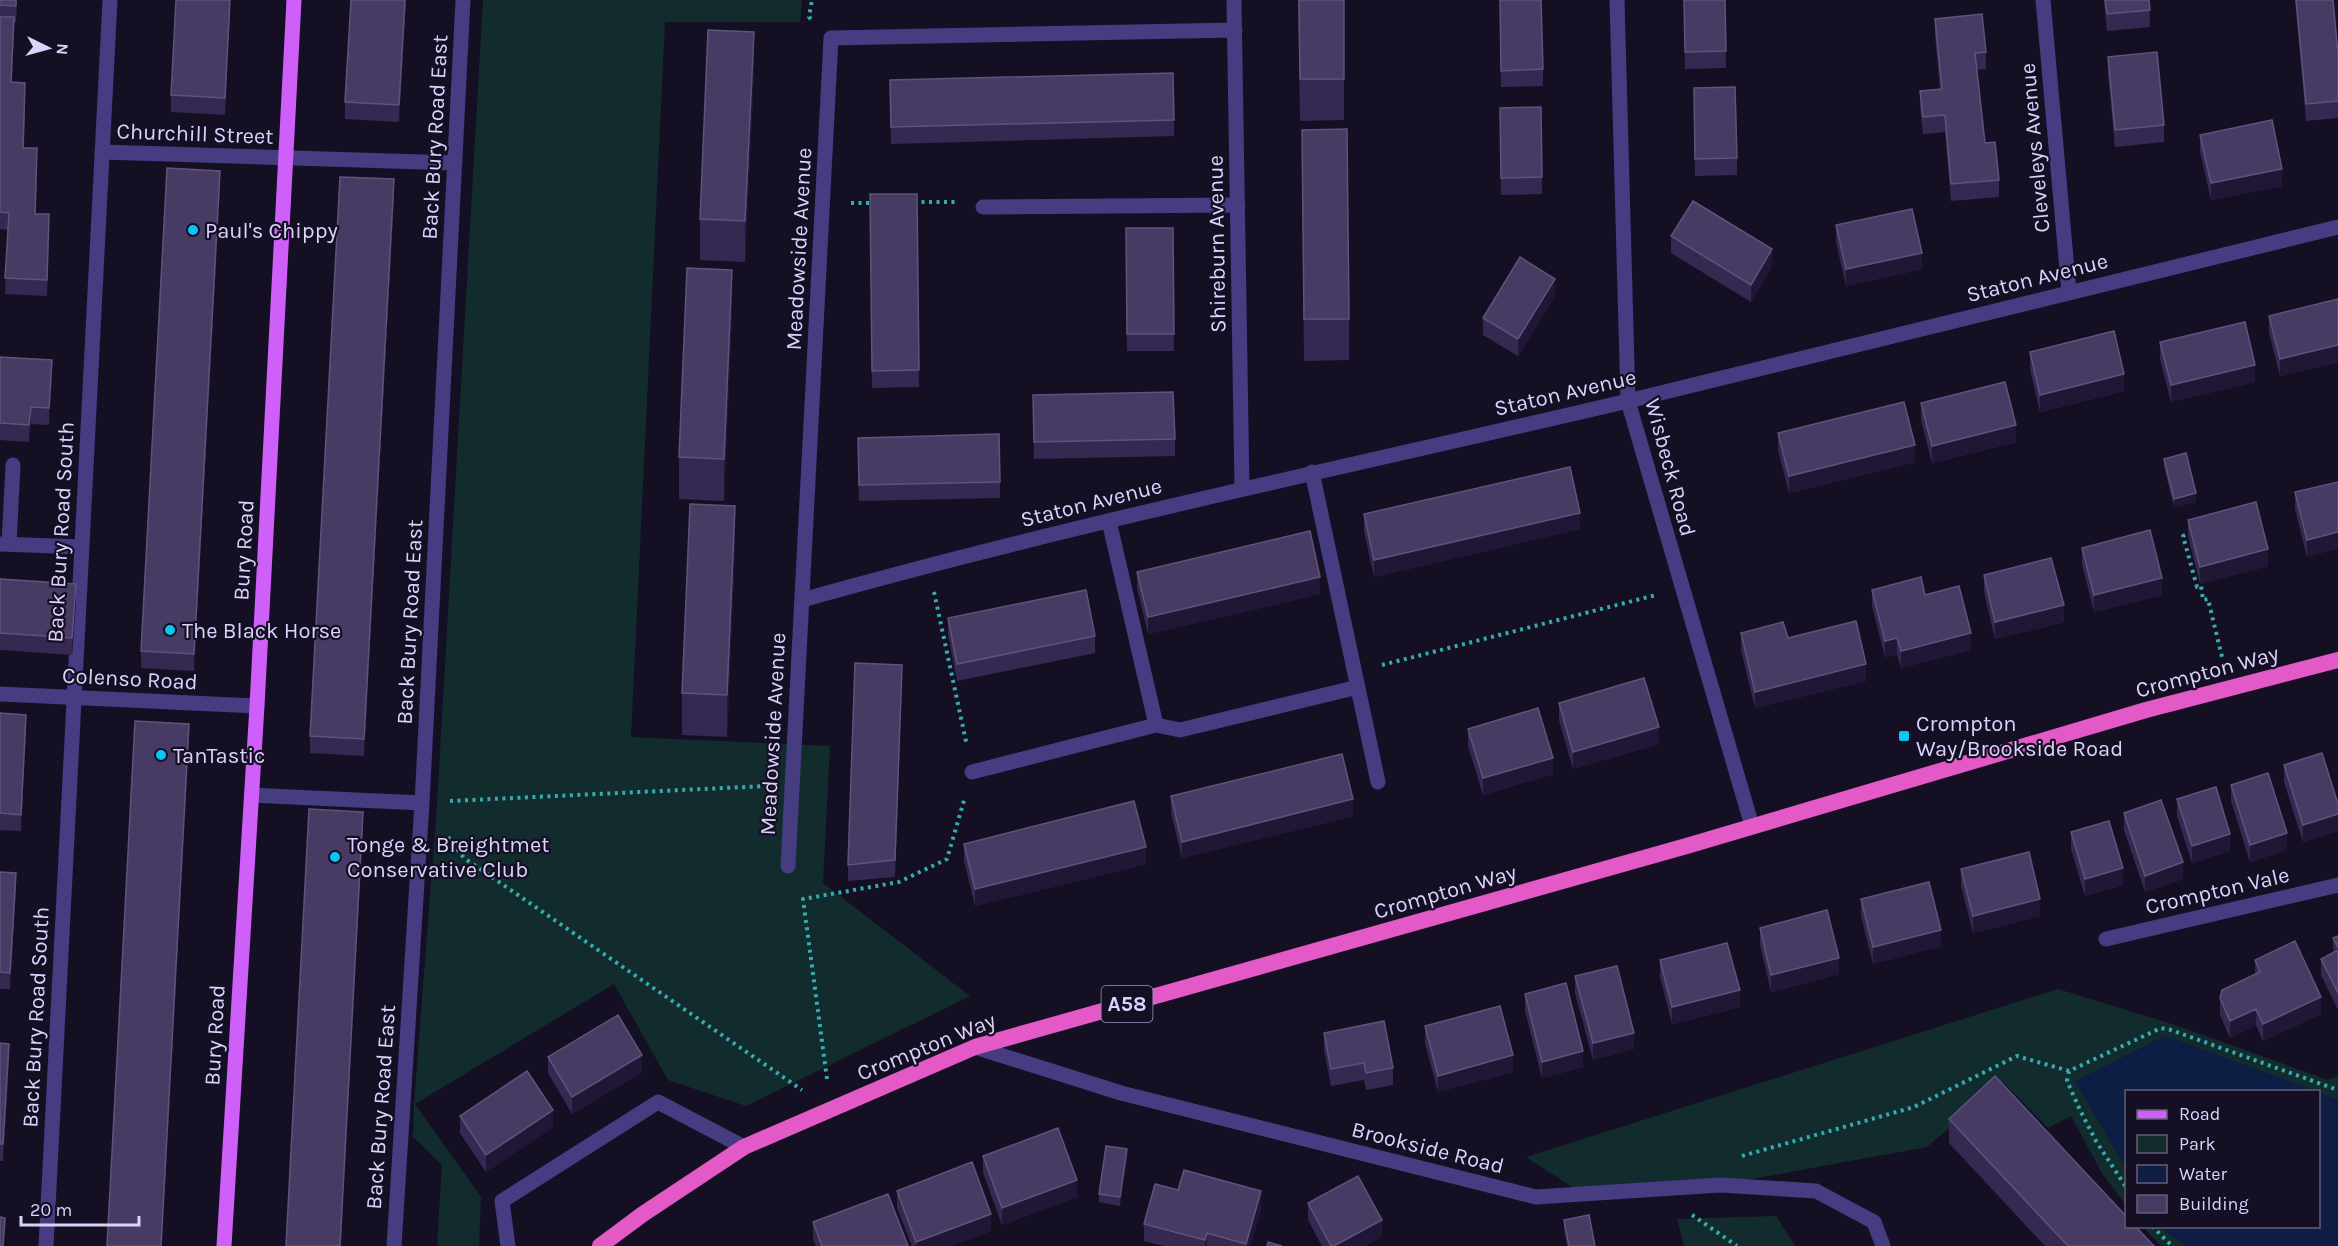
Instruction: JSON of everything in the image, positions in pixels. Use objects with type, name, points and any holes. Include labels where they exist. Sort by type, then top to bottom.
[{"type":"highway","name":"Crompton Way","points":[[600,1246],[643,1214],[744,1147],[975,1047],[1752,826],[2146,710],[2338,660]]},
{"type":"main road","name":"Bury Road","points":[[224,1246],[257,706],[294,0]]},
{"type":"street","name":"Back Bury Road South","points":[[46,1246],[110,0]]},
{"type":"street","name":"Back Bury Road East","points":[[394,1246],[422,803],[463,0]]},
{"type":"street","name":"Shireburn Avenue","points":[[1234,0],[1242,488]]},
{"type":"street","name":"Wisbeck Road","points":[[1617,0],[1628,401],[1752,826]]},
{"type":"street","name":"Cleveleys Avenue","points":[[2043,0],[2069,292]]},
{"type":"street","name":"Meadowside Avenue","points":[[788,866],[831,38],[1235,30]]},
{"type":"street","name":"Churchill Street","points":[[102,152],[455,163]]},
{"type":"street","points":[[983,207],[1238,205]]},
{"type":"street","name":"Staton Avenue","points":[[802,600],[928,564],[1242,488],[1628,401],[2338,227]]},
{"type":"street","points":[[13,465],[4,544],[82,547]]},
{"type":"street","points":[[1312,472],[1378,782]]},
{"type":"street","points":[[1109,521],[1156,725]]},
{"type":"street","points":[[972,772],[1156,725],[1180,730],[1356,680]]},
{"type":"street","name":"Colenso Road","points":[[0,694],[257,706]]},
{"type":"street","points":[[251,795],[422,803]]},
{"type":"street","name":"Crompton Vale","points":[[2106,939],[2338,885]]},
{"type":"street","name":"Brookside Road","points":[[975,1047],[1122,1093],[1536,1197],[1720,1185],[1816,1191],[1874,1222],[1884,1246]]},
{"type":"street","points":[[508,1246],[502,1201],[658,1102],[744,1147]]},
{"type":"path","points":[[902,203],[971,202],[983,207]]},
{"type":"path","points":[[823,203],[880,203]]},
{"type":"path","points":[[2198,529],[2182,536],[2197,587],[2201,586],[2203,600],[2208,599],[2230,688]]},
{"type":"path","points":[[831,1110],[803,899],[899,882],[947,859],[972,772],[928,564]]},
{"type":"path","points":[[1356,680],[1681,588]]},
{"type":"path","points":[[422,803],[792,785]]},
{"type":"path","points":[[422,803],[464,858],[831,1110]]},
{"type":"path","points":[[1734,1159],[1755,1151],[1914,1107],[2017,1056],[2069,1071],[2161,1028],[2338,1090]]},
{"type":"path","points":[[2069,1071],[2067,1081],[2079,1110],[2096,1141],[2125,1184]]},
{"type":"path","points":[[2153,1228],[2172,1246]]},
{"type":"green space","points":[[483,0],[802,0],[800,22],[665,22],[631,737],[830,746],[823,883],[970,996],[746,1106],[668,1080],[614,984],[415,1104],[481,1197],[479,1246],[437,1246],[442,1165],[413,1137],[414,1104],[437,805]]},
{"type":"green space","points":[[2058,989],[2175,1025],[2328,1080],[2338,1076],[2338,1100],[2320,1093],[2320,1090],[2311,1090],[2165,1036],[2076,1082],[2125,1166],[2125,1204],[2103,1175],[2071,1116],[2048,1128],[2003,1082],[1927,1147],[1720,1185],[1583,1194],[1526,1157]]},
{"type":"green space","points":[[1776,1216],[1795,1246],[1684,1246],[1677,1219]]},
{"type":"green space","points":[[2144,1228],[2162,1228],[2186,1246],[2161,1246]]},
{"type":"water","points":[[2165,1036],[2313,1090],[2125,1090],[2125,1166],[2075,1081]]},
{"type":"water","points":[[2320,1092],[2338,1100],[2338,1246],[2186,1246],[2162,1228],[2320,1228]]},
{"type":"building","points":[[0,0],[16,0],[16,6],[0,5]]},
{"type":"building","points":[[176,0],[230,0],[225,98],[171,95]]},
{"type":"building","points":[[351,0],[405,0],[399,105],[345,102]]},
{"type":"building","points":[[1299,0],[1344,0],[1344,79],[1300,79]]},
{"type":"building","points":[[1500,0],[1541,0],[1543,69],[1501,71]]},
{"type":"building","points":[[1684,0],[1725,0],[1726,51],[1685,52]]},
{"type":"building","points":[[2105,0],[2149,0],[2150,10],[2107,14]]},
{"type":"building","points":[[2296,0],[2333,0],[2338,54],[2338,101],[2306,104]]},
{"type":"building","points":[[1982,14],[1986,52],[1975,53],[1985,143],[1995,142],[1999,180],[1951,184],[1945,115],[1923,117],[1920,91],[1942,89],[1935,19]]},
{"type":"building","points":[[0,17],[14,17],[11,82],[25,83],[23,148],[37,148],[35,214],[49,214],[47,280],[5,278],[9,213],[0,212]]},
{"type":"building","points":[[708,30],[754,32],[745,221],[700,219]]},
{"type":"building","points":[[2157,52],[2164,125],[2115,130],[2108,57]]},
{"type":"building","points":[[1173,73],[1174,120],[891,127],[890,80]]},
{"type":"building","points":[[1735,87],[1737,158],[1695,159],[1694,88]]},
{"type":"building","points":[[1541,107],[1542,177],[1501,178],[1500,108]]},
{"type":"building","points":[[2272,120],[2282,169],[2211,183],[2200,135]]},
{"type":"building","points":[[1347,129],[1349,319],[1304,319],[1302,130]]},
{"type":"building","points":[[167,168],[220,171],[194,654],[141,651]]},
{"type":"building","points":[[340,177],[394,179],[364,739],[310,736]]},
{"type":"building","points":[[870,194],[917,194],[919,370],[872,371]]},
{"type":"building","points":[[1693,201],[1772,249],[1751,285],[1671,236]]},
{"type":"building","points":[[1912,209],[1922,253],[1846,269],[1836,225]]},
{"type":"building","points":[[1126,228],[1173,228],[1174,334],[1127,334]]},
{"type":"building","points":[[1520,257],[1555,279],[1518,339],[1483,318]]},
{"type":"building","points":[[687,268],[732,270],[724,459],[679,457]]},
{"type":"building","points":[[2338,299],[2338,345],[2280,359],[2269,316]]},
{"type":"building","points":[[2245,322],[2255,365],[2171,385],[2160,342]]},
{"type":"building","points":[[2114,331],[2124,374],[2040,395],[2030,352]]},
{"type":"building","points":[[0,357],[52,360],[49,408],[31,407],[29,425],[0,423]]},
{"type":"building","points":[[2005,382],[2016,425],[1932,446],[1921,403]]},
{"type":"building","points":[[1173,392],[1175,439],[1034,442],[1033,395]]},
{"type":"building","points":[[1904,402],[1915,445],[1789,476],[1778,433]]},
{"type":"building","points":[[999,434],[1000,482],[859,485],[858,438]]},
{"type":"building","points":[[2186,453],[2196,493],[2174,499],[2164,459]]},
{"type":"building","points":[[1570,467],[1580,513],[1374,560],[1364,514]]},
{"type":"building","points":[[2338,482],[2338,532],[2307,540],[2295,492]]},
{"type":"building","points":[[2256,502],[2268,549],[2200,567],[2188,520]]},
{"type":"building","points":[[690,504],[735,506],[727,695],[682,693]]},
{"type":"building","points":[[2150,530],[2162,578],[2094,595],[2082,548]]},
{"type":"building","points":[[1310,531],[1320,577],[1148,617],[1137,572]]},
{"type":"building","points":[[2051,558],[2064,605],[1995,622],[1984,575]]},
{"type":"building","points":[[1921,577],[1925,595],[1959,586],[1971,633],[1901,651],[1897,638],[1885,641],[1872,590]]},
{"type":"building","points":[[0,579],[76,584],[72,638],[0,633]]},
{"type":"building","points":[[1086,590],[1095,636],[957,664],[948,618]]},
{"type":"building","points":[[1856,621],[1866,664],[1755,692],[1741,633],[1783,622],[1788,638]]},
{"type":"building","points":[[855,663],[902,665],[895,860],[848,865]]},
{"type":"building","points":[[1644,678],[1659,727],[1573,752],[1559,703]]},
{"type":"building","points":[[1538,708],[1553,758],[1483,778],[1468,729]]},
{"type":"building","points":[[0,713],[26,715],[21,815],[0,813]]},
{"type":"building","points":[[135,721],[189,724],[161,1246],[107,1246]]},
{"type":"building","points":[[2322,753],[2338,804],[2338,814],[2303,825],[2284,765]]},
{"type":"building","points":[[1342,754],[1353,799],[1182,842],[1171,796]]},
{"type":"building","points":[[2268,773],[2287,833],[2250,845],[2231,785]]},
{"type":"building","points":[[2216,787],[2230,834],[2192,846],[2177,799]]},
{"type":"building","points":[[2161,800],[2183,862],[2145,876],[2124,813]]},
{"type":"building","points":[[1134,801],[1146,847],[975,889],[964,844]]},
{"type":"building","points":[[309,809],[363,812],[340,1246],[286,1246]]},
{"type":"building","points":[[2109,821],[2123,868],[2085,879],[2071,832]]},
{"type":"building","points":[[2029,852],[2040,899],[1973,916],[1961,869]]},
{"type":"building","points":[[0,872],[16,873],[10,973],[0,972]]},
{"type":"building","points":[[1929,882],[1941,930],[1873,947],[1861,899]]},
{"type":"building","points":[[1827,910],[1839,958],[1771,975],[1760,928]]},
{"type":"building","points":[[2338,936],[2338,948],[2333,938]]},
{"type":"building","points":[[2295,941],[2321,997],[2263,1024],[2256,1009],[2230,1021],[2220,998],[2222,990],[2260,972],[2255,960]]},
{"type":"building","points":[[1727,943],[1740,990],[1672,1007],[1660,960]]},
{"type":"building","points":[[2338,950],[2338,993],[2321,959]]},
{"type":"building","points":[[1617,966],[1634,1033],[1593,1043],[1575,976]]},
{"type":"building","points":[[1566,983],[1583,1051],[1542,1062],[1525,994]]},
{"type":"building","points":[[1500,1006],[1513,1055],[1438,1076],[1425,1026]]},
{"type":"building","points":[[618,1015],[642,1055],[572,1097],[548,1057]]},
{"type":"building","points":[[1384,1021],[1393,1068],[1366,1073],[1364,1063],[1331,1069],[1324,1033]]},
{"type":"building","points":[[0,1043],[9,1044],[3,1144],[0,1144]]},
{"type":"building","points":[[527,1071],[553,1110],[486,1155],[460,1116]]},
{"type":"building","points":[[1995,1076],[2125,1215],[2125,1228],[2137,1228],[2154,1246],[2068,1246],[1949,1119]]},
{"type":"building","points":[[1058,1128],[1077,1180],[1002,1208],[983,1156]]},
{"type":"building","points":[[1106,1146],[1127,1149],[1120,1197],[1099,1194]]},
{"type":"building","points":[[972,1162],[991,1214],[916,1242],[897,1191]]},
{"type":"building","points":[[1184,1170],[1261,1191],[1246,1244],[1207,1233],[1205,1240],[1144,1224],[1155,1184],[1178,1190]]},
{"type":"building","points":[[1358,1176],[1382,1220],[1331,1246],[1308,1203]]},
{"type":"building","points":[[888,1194],[908,1246],[822,1246],[813,1222]]},
{"type":"building","points":[[1589,1215],[1595,1246],[1569,1246],[1564,1220]]},
{"type":"building","points":[[0,1217],[5,1218],[3,1246],[0,1246]]},
{"type":"building","points":[[1268,1242],[1282,1246],[1267,1246]]},
{"type":"place","name":"Paul's Chippy","points":[[193,230]]},
{"type":"place","name":"The Black Horse","points":[[170,630]]},
{"type":"place","name":"Crompton Way/Brookside Road","points":[[1904,736]]},
{"type":"place","name":"TanTastic","points":[[161,755]]},
{"type":"place","name":"Tonge & Breightmet Conservative Club","points":[[335,857]]}]
